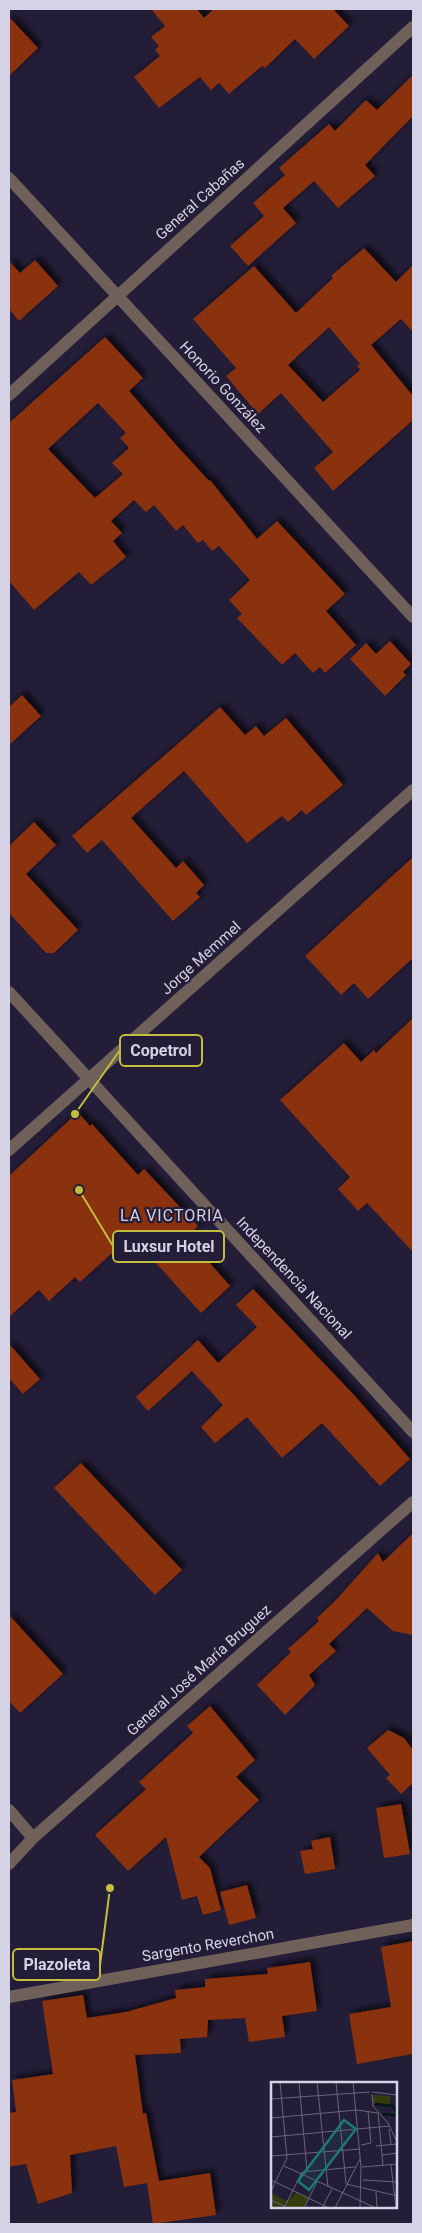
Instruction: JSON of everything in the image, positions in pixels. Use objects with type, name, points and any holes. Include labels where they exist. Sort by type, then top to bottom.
[{"type":"street","name":"General Cabañas","points":[[9,395],[413,27]]},
{"type":"street","name":"Honorio González","points":[[9,178],[413,617]]},
{"type":"street","name":"Jorge Memmel","points":[[9,1150],[413,790]]},
{"type":"street","name":"Independencia Nacional","points":[[9,992],[413,1432]]},
{"type":"street","name":"General José María Bruguez","points":[[9,1864],[33,1838],[413,1502]]},
{"type":"street","points":[[9,1810],[33,1838]]},
{"type":"street","name":"Sargento Reverchon","points":[[9,1998],[413,1925]]},
{"type":"building","points":[[151,9],[197,9],[204,18],[214,9],[333,9],[349,26],[314,59],[295,39],[265,68],[262,66],[229,94],[219,83],[211,90],[200,77],[159,108],[134,77],[160,56],[155,50],[159,46],[151,37],[165,26]]},
{"type":"building","points":[[9,17],[38,48],[9,76]]},
{"type":"building","points":[[413,75],[413,116],[365,165],[375,176],[338,208],[314,181],[283,208],[296,223],[248,266],[230,246],[264,216],[253,203],[285,175],[279,168],[329,124],[335,131],[366,100],[377,110]]},
{"type":"building","points":[[364,248],[396,282],[413,265],[413,332],[401,319],[371,345],[413,396],[413,420],[333,491],[314,468],[333,452],[281,393],[258,414],[226,376],[236,368],[193,319],[254,266],[296,313],[333,278],[331,276]],"holes":[[[329,327],[360,364],[357,366],[360,370],[323,402],[288,365]]]},
{"type":"building","points":[[35,260],[58,286],[19,321],[9,309],[9,261],[20,273]]},
{"type":"building","points":[[105,337],[143,378],[129,391],[177,446],[210,480],[257,539],[277,521],[345,594],[326,611],[356,645],[325,673],[320,667],[313,673],[295,653],[282,665],[237,618],[242,614],[229,600],[250,580],[219,546],[212,551],[203,540],[198,543],[183,525],[176,531],[154,505],[146,512],[134,500],[111,521],[122,533],[113,541],[126,557],[91,585],[79,572],[34,610],[9,581],[9,423]],"holes":[[[98,403],[126,433],[120,438],[129,448],[112,463],[123,474],[95,498],[48,449]]]},
{"type":"building","points":[[390,641],[411,664],[403,672],[406,675],[385,696],[350,659],[366,643],[376,654]]},
{"type":"building","points":[[22,695],[41,716],[9,745],[9,707]]},
{"type":"building","points":[[220,707],[245,735],[256,726],[264,736],[286,718],[343,785],[306,815],[302,810],[288,822],[282,816],[247,843],[184,771],[131,818],[176,868],[183,861],[204,885],[196,893],[200,897],[173,921],[102,840],[87,853],[72,836]]},
{"type":"building","points":[[34,822],[56,845],[26,874],[78,930],[54,953],[46,953],[9,913],[9,846]]},
{"type":"building","points":[[413,857],[413,958],[368,999],[354,983],[341,995],[305,956]]},
{"type":"building","points":[[413,1018],[413,1252],[367,1203],[358,1211],[338,1189],[350,1177],[280,1100],[344,1043],[361,1062],[374,1050],[376,1053]]},
{"type":"building","points":[[78,1112],[90,1126],[92,1124],[138,1175],[144,1169],[198,1226],[187,1237],[230,1286],[201,1313],[146,1252],[137,1261],[121,1245],[80,1282],[75,1277],[49,1301],[39,1290],[9,1317],[9,1176]]},
{"type":"building","points":[[253,1289],[354,1395],[410,1459],[380,1486],[322,1423],[282,1458],[247,1417],[215,1443],[201,1427],[223,1405],[192,1371],[148,1411],[136,1397],[198,1340],[218,1363],[257,1327],[236,1305]]},
{"type":"building","points":[[9,1344],[40,1379],[23,1394],[9,1378]]},
{"type":"building","points":[[81,1463],[182,1570],[155,1595],[54,1488]]},
{"type":"building","points":[[413,1533],[413,1635],[393,1631],[367,1608],[329,1644],[336,1651],[309,1675],[315,1685],[285,1715],[257,1685],[291,1652],[288,1649],[319,1621],[317,1618],[337,1599],[378,1553],[383,1562]]},
{"type":"building","points":[[9,1615],[63,1674],[20,1713],[9,1701]]},
{"type":"building","points":[[210,1706],[255,1760],[236,1777],[259,1800],[199,1857],[210,1868],[221,1910],[203,1915],[197,1896],[182,1900],[166,1837],[128,1871],[95,1835],[146,1789],[139,1782],[193,1733],[187,1726]]},
{"type":"building","points":[[388,1730],[404,1738],[413,1750],[413,1783],[401,1794],[386,1778],[390,1775],[367,1748]]},
{"type":"building","points":[[401,1804],[410,1854],[384,1858],[376,1808]]},
{"type":"building","points":[[330,1837],[335,1869],[305,1874],[300,1851],[313,1849],[311,1841]]},
{"type":"building","points":[[247,1885],[256,1918],[229,1925],[220,1892]]},
{"type":"building","points":[[413,1941],[413,2054],[357,2064],[349,2014],[391,2007],[381,1947]]},
{"type":"building","points":[[310,1962],[317,2011],[282,2016],[285,2037],[249,2042],[245,2018],[208,2020],[207,2037],[180,2039],[181,2053],[135,2055],[143,2114],[146,2113],[159,2181],[124,2187],[116,2146],[70,2155],[72,2193],[38,2204],[26,2164],[9,2167],[9,2113],[16,2112],[12,2080],[53,2074],[42,2001],[83,1995],[87,2018],[126,2012],[176,1998],[175,1990],[205,1987],[205,1979],[268,1974],[267,1968]]},
{"type":"building","points":[[210,2173],[216,2215],[153,2224],[147,2183]]},
{"type":"place","name":"Copetrol","points":[[75,1114]]},
{"type":"place","name":"Luxsur Hotel","points":[[79,1190]]},
{"type":"place","name":"Plazoleta","points":[[110,1888]]},
{"type":"district","name":"LA VICTORIA","points":[[172,1215]]}]
